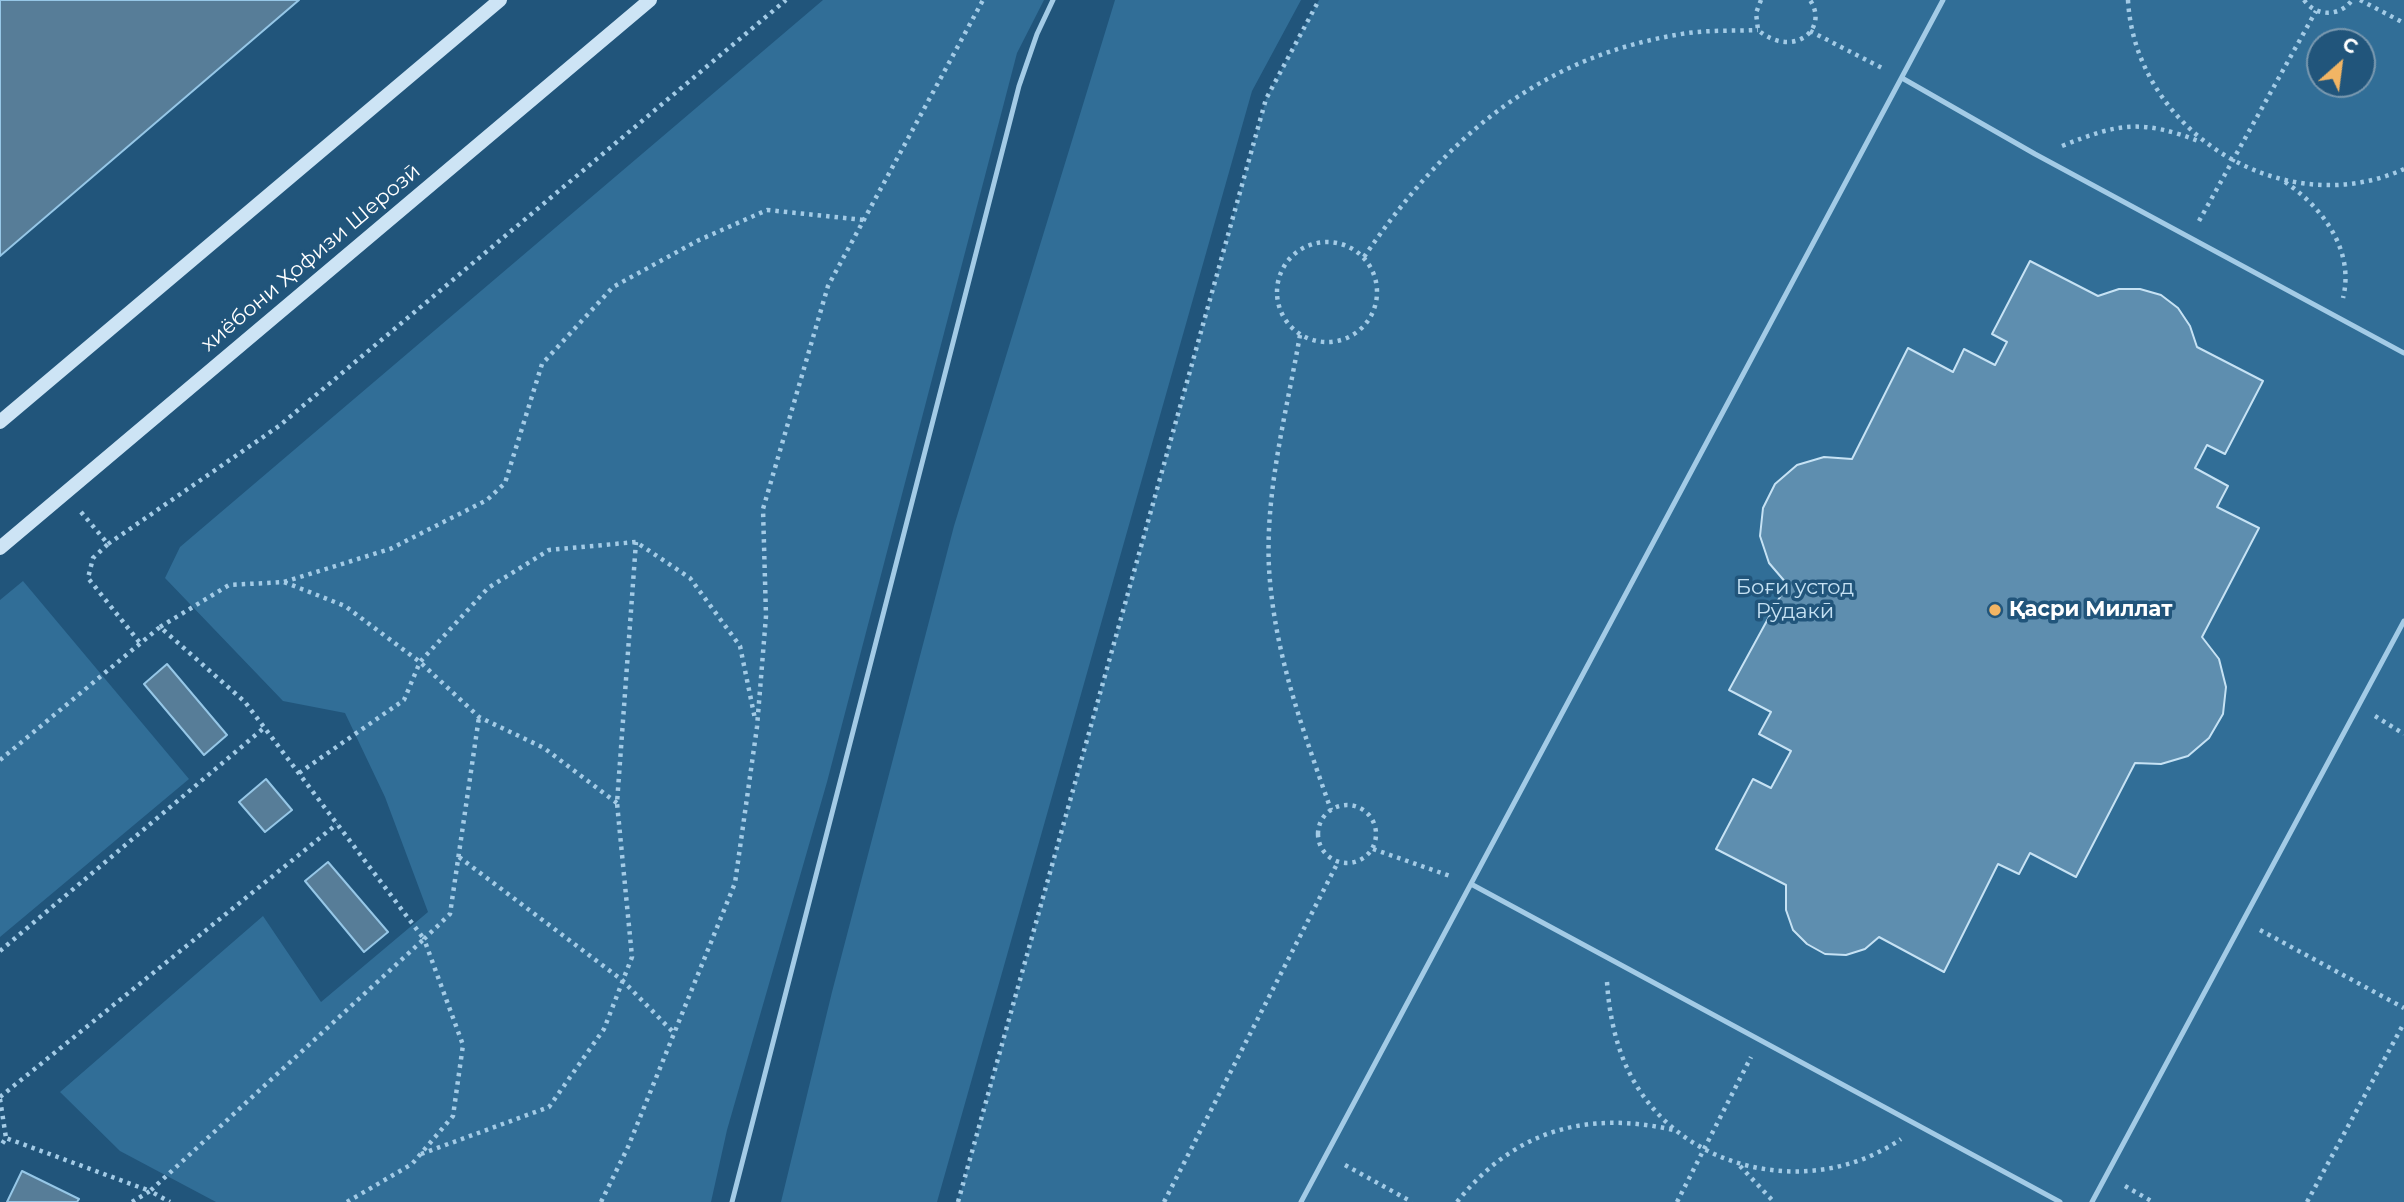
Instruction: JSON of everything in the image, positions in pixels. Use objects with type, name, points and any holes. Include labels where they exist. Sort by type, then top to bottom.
[{"type":"main road","points":[[0,422],[500,0]]},
{"type":"main road","name":"хиёбони Ҳофизи Шерозӣ","points":[[0,548],[650,0]]},
{"type":"lane","points":[[732,1202],[1019,86],[1037,34],[1053,0]]},
{"type":"lane","points":[[1301,1202],[1943,0]]},
{"type":"lane","points":[[1902,78],[2035,154],[2404,353]]},
{"type":"lane","points":[[2092,1202],[2404,621]]},
{"type":"lane","points":[[1471,884],[2060,1202]]},
{"type":"path","points":[[140,643],[88,578],[93,558],[108,544],[279,426],[786,0]]},
{"type":"path","points":[[601,1202],[628,1147],[735,883],[757,727],[766,616],[763,509],[828,286],[983,0]]},
{"type":"path","points":[[958,1202],[1266,99],[1319,0]]},
{"type":"path","points":[[1758,30],[1756,13],[1761,0]]},
{"type":"path","points":[[1364,257],[1398,206],[1444,154],[1497,109],[1556,74],[1634,45],[1689,33],[1758,30],[1773,41],[1796,43],[1810,31],[1815,16],[1810,0]]},
{"type":"path","points":[[2128,0],[2135,41],[2147,71],[2182,122],[2205,143],[2234,162],[2282,180],[2341,184],[2370,180],[2404,169]]},
{"type":"path","points":[[2304,0],[2316,11],[2339,12],[2352,0]]},
{"type":"path","points":[[2360,0],[2404,23]]},
{"type":"path","points":[[2189,238],[2234,162],[2316,11]]},
{"type":"path","points":[[1810,31],[1902,78]]},
{"type":"path","points":[[2035,154],[2091,133],[2119,126],[2149,126],[2205,143]]},
{"type":"path","points":[[2282,180],[2314,205],[2337,239],[2344,264],[2344,292],[2338,318]]},
{"type":"path","points":[[0,760],[160,626],[229,585],[284,582],[390,549],[487,500],[505,483],[542,364],[613,288],[697,241],[767,210],[864,220]]},
{"type":"path","points":[[1325,241],[1346,244],[1364,257],[1376,274],[1378,295],[1373,316],[1359,332],[1340,341],[1319,342],[1300,335],[1285,320],[1277,300],[1278,278],[1288,259],[1304,246],[1325,241]]},
{"type":"path","points":[[1300,335],[1272,503],[1269,566],[1284,673],[1331,810]]},
{"type":"path","points":[[65,493],[108,544]]},
{"type":"path","points":[[299,773],[404,700],[420,662],[488,588],[549,550],[636,542],[690,578],[740,646],[757,727]]},
{"type":"path","points":[[421,1154],[549,1107],[604,1029],[632,957],[617,803],[636,542]]},
{"type":"path","points":[[284,582],[345,606],[420,662],[480,716],[544,748],[617,803]]},
{"type":"path","points":[[160,626],[246,702],[424,939],[463,1045],[453,1116],[412,1164],[347,1202]]},
{"type":"path","points":[[2359,707],[2404,734]]},
{"type":"path","points":[[132,1202],[150,1191],[450,914],[480,716]]},
{"type":"path","points":[[0,951],[265,727]]},
{"type":"path","points":[[1341,806],[1362,809],[1375,827],[1373,849],[1358,862],[1338,862],[1321,848],[1318,838],[1323,817],[1341,806]]},
{"type":"path","points":[[0,1147],[6,1138],[0,1098],[337,824]]},
{"type":"path","points":[[1373,849],[1471,884]]},
{"type":"path","points":[[459,857],[622,980],[674,1033]]},
{"type":"path","points":[[1164,1202],[1338,862]]},
{"type":"path","points":[[2243,920],[2404,1008]]},
{"type":"path","points":[[1606,956],[1615,1036],[1628,1071],[1648,1103],[1675,1130],[1705,1150],[1737,1163],[1793,1174],[1839,1168],[1881,1152],[1919,1126]]},
{"type":"path","points":[[2307,1202],[2404,1023]]},
{"type":"path","points":[[1677,1202],[1759,1040]]},
{"type":"path","points":[[1457,1202],[1480,1175],[1507,1153],[1538,1137],[1571,1126],[1606,1121],[1641,1122],[1675,1130]]},
{"type":"path","points":[[6,1138],[150,1191],[170,1202]]},
{"type":"path","points":[[1326,1155],[1412,1202]]},
{"type":"path","points":[[1737,1163],[1773,1202]]},
{"type":"path","points":[[2106,1176],[2153,1202]]},
{"type":"green space","points":[[823,0],[1044,0],[1017,53],[827,782],[727,1130],[711,1202],[216,1202],[120,1151],[60,1092],[263,916],[321,1002],[428,912],[385,797],[345,713],[283,701],[165,578],[180,547]]},
{"type":"green space","points":[[1115,0],[1301,0],[1252,91],[937,1202],[781,1202],[832,992],[954,526]]},
{"type":"green space","name":"Боғи устод Рӯдакӣ","points":[[1319,0],[2404,0],[2404,1202],[958,1202],[1266,99]]},
{"type":"green space","points":[[23,581],[189,779],[0,937],[0,600]]},
{"type":"shaded area","points":[[0,0],[299,0],[0,256]]},
{"type":"shaded area","points":[[167,664],[227,735],[204,755],[144,684]]},
{"type":"shaded area","points":[[266,779],[292,810],[265,832],[239,802]]},
{"type":"shaded area","points":[[328,862],[388,932],[364,952],[305,881]]},
{"type":"shaded area","points":[[22,1171],[79,1199],[77,1202],[7,1202]]},
{"type":"building","name":"Қасри Миллат","points":[[2030,261],[2098,296],[2119,289],[2140,289],[2161,295],[2178,308],[2190,326],[2197,347],[2263,381],[2225,454],[2207,445],[2195,468],[2228,486],[2217,507],[2259,528],[2202,637],[2219,659],[2226,687],[2223,714],[2209,738],[2188,756],[2161,764],[2135,763],[2076,877],[2030,853],[2019,874],[1998,864],[1944,972],[1879,937],[1865,949],[1846,955],[1825,954],[1807,944],[1793,930],[1786,910],[1786,885],[1716,849],[1753,779],[1771,788],[1791,751],[1759,734],[1771,712],[1729,690],[1787,584],[1769,563],[1760,536],[1763,508],[1775,484],[1797,465],[1824,457],[1852,459],[1908,348],[1953,372],[1964,349],[1995,365],[2007,342],[1992,334]]},
{"type":"place","name":"Қасри Миллат","points":[[1995,610]]}]
